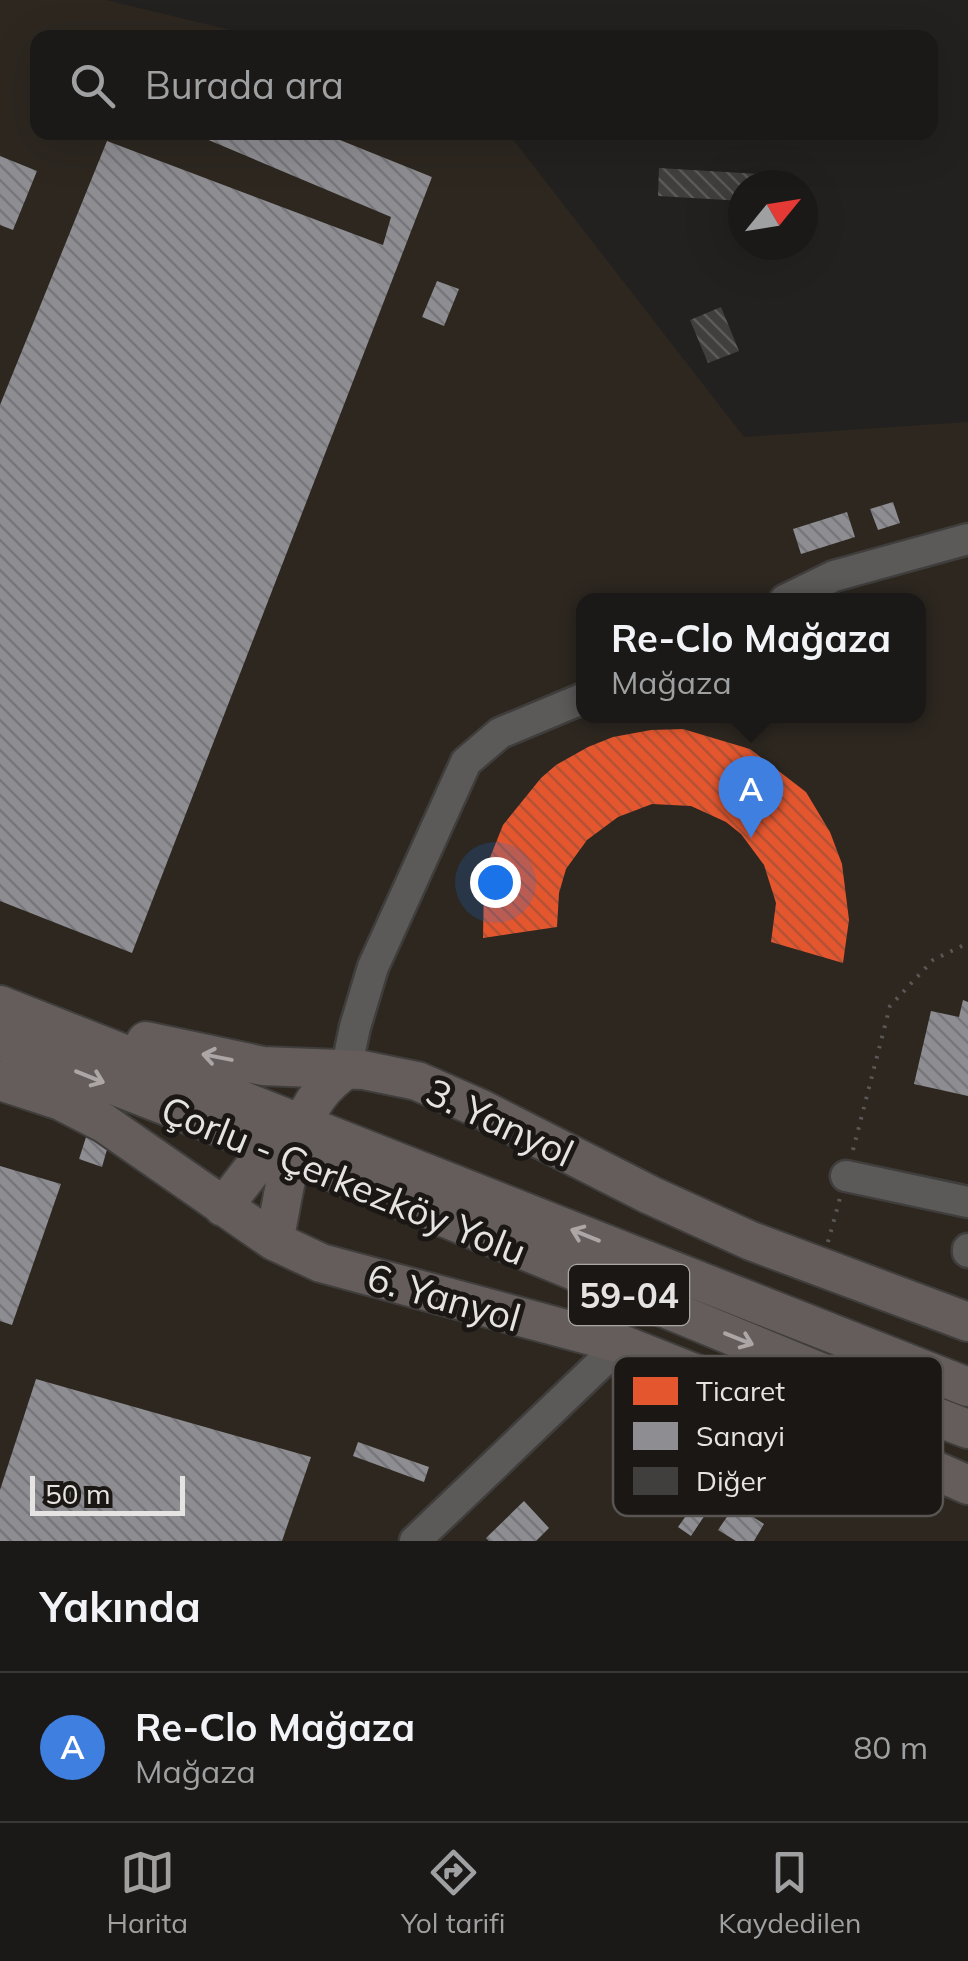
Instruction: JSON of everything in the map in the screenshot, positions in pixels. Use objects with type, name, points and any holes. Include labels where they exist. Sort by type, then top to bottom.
[{"type":"main road","name":"3. Yanyol","points":[[2,1018],[262,1066],[385,1072],[417,1081],[650,1195],[821,1268],[968,1322]]},
{"type":"main road","name":"Çorlu - Çerkezköy Yolu","points":[[2,1018],[284,1134],[785,1356]]},
{"type":"main road","points":[[223,1207],[329,1080],[330,1069]]},
{"type":"main road","points":[[330,1069],[340,1118],[351,1143]]},
{"type":"main road","name":"6. Yanyol","points":[[0,1081],[61,1102],[104,1123],[274,1242],[322,1263],[621,1344],[651,1356]]},
{"type":"main road","points":[[274,1242],[284,1134]]},
{"type":"main road","name":"Çorlu - Çerkezköy Yolu","points":[[284,1134],[351,1143],[890,1356]]},
{"type":"main road","name":"Çorlu - Çerkezköy Yolu","points":[[943,1377],[968,1387]]},
{"type":"main road","name":"Çorlu - Çerkezköy Yolu","points":[[943,1419],[968,1428]]},
{"type":"main road","name":"6. Yanyol","points":[[943,1474],[968,1485]]},
{"type":"street","points":[[799,593],[834,576],[968,539]]},
{"type":"street","points":[[330,1069],[354,1028],[373,967],[466,762],[500,733],[576,701]]},
{"type":"street","points":[[846,1176],[968,1202]]},
{"type":"street","points":[[416,1541],[621,1344]]},
{"type":"path","points":[[821,1268],[890,1006],[934,960],[968,943]]},
{"type":"shaded area","points":[[0,0],[106,0],[230,30],[30,30],[30,140],[513,140],[744,437],[968,422],[968,1541],[0,1541]]},
{"type":"building: Ticaret","points":[[683,729],[750,749],[806,792],[830,832],[842,864],[849,920],[843,963],[771,942],[776,903],[764,865],[741,834],[726,822],[691,806],[652,804],[618,817],[587,840],[566,869],[559,893],[557,927],[483,938],[484,881],[491,855],[503,825],[541,778],[556,765],[613,737]]},
{"type":"building: Sanayi","points":[[209,140],[340,140],[432,177],[132,953],[0,901],[0,405],[107,141],[383,245],[391,217]]},
{"type":"building: Sanayi","points":[[0,156],[37,171],[13,230],[0,225]]},
{"type":"building: Sanayi","points":[[437,281],[459,289],[444,326],[422,317]]},
{"type":"building: Sanayi","points":[[893,502],[900,523],[878,530],[870,509]]},
{"type":"building: Sanayi","points":[[847,512],[855,537],[801,554],[793,529]]},
{"type":"building: Sanayi","points":[[963,1000],[968,1002],[968,1096],[914,1084],[931,1011],[959,1017]]},
{"type":"building: Sanayi","points":[[88,1131],[110,1139],[102,1167],[79,1159]]},
{"type":"building: Sanayi","points":[[0,1166],[61,1184],[12,1325],[0,1321]]},
{"type":"building: Sanayi","points":[[36,1379],[311,1457],[282,1541],[0,1541],[0,1490]]},
{"type":"building: Sanayi","points":[[358,1442],[429,1467],[424,1482],[353,1456]]},
{"type":"building: Sanayi","points":[[524,1501],[549,1528],[536,1541],[489,1541],[486,1538]]},
{"type":"building: Sanayi","points":[[686,1516],[704,1516],[691,1536],[678,1527]]},
{"type":"building: Sanayi","points":[[728,1516],[752,1516],[764,1524],[754,1541],[736,1541],[718,1530]]},
{"type":"building: Diğer","points":[[659,168],[728,172],[728,200],[658,196]]},
{"type":"building: Diğer","points":[[721,307],[739,351],[708,363],[690,320]]},
{"type":"place","name":"Re-Clo Mağaza","points":[[751,838]]}]
